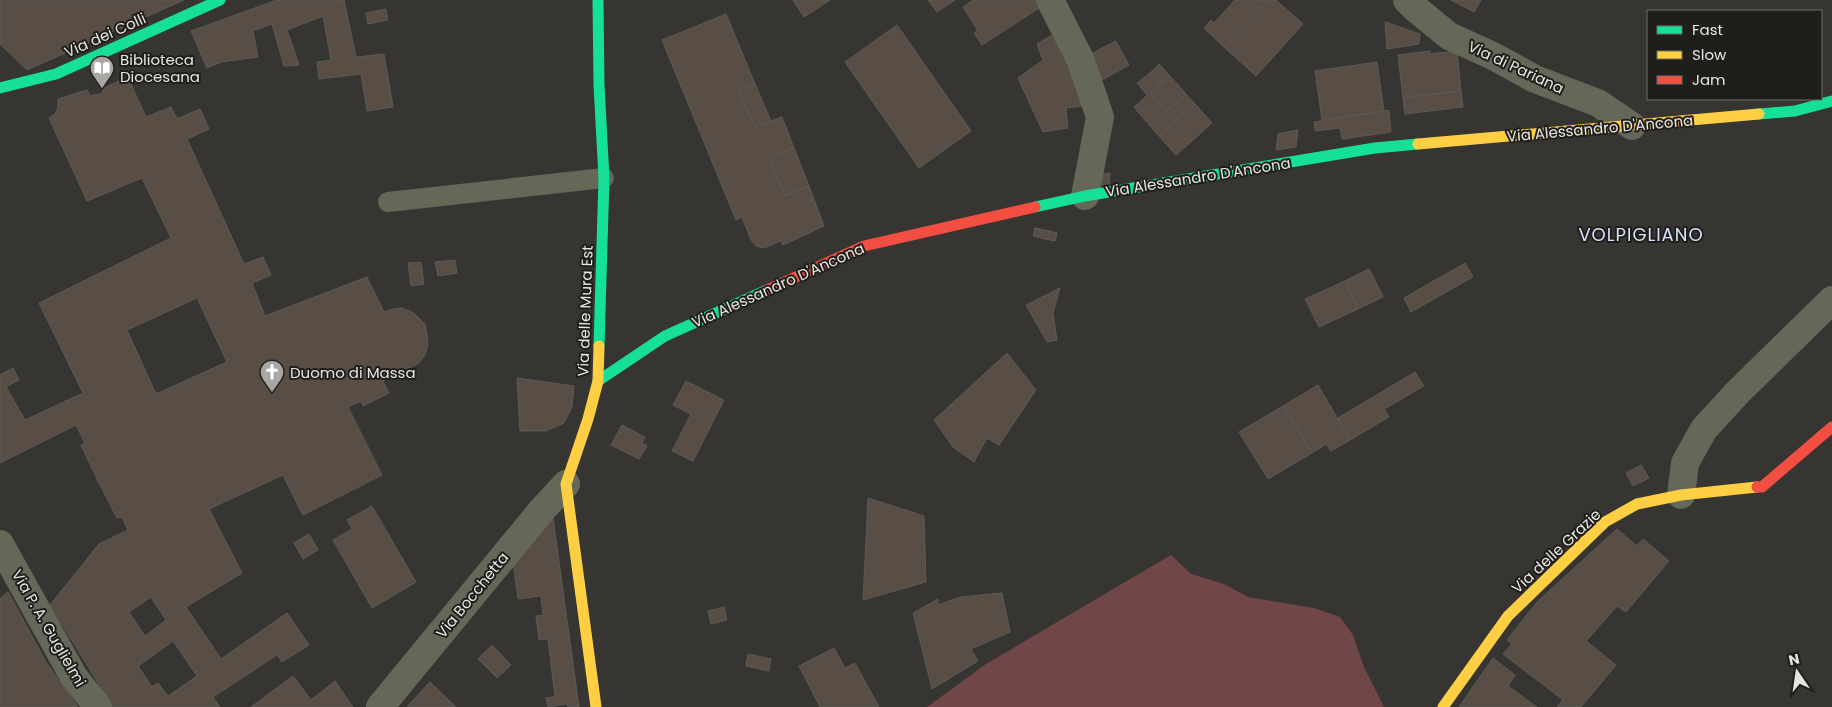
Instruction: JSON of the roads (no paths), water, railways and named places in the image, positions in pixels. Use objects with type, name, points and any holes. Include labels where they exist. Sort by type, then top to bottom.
[{"type":"street","name":"Via dei Colli","points":[[0,88],[56,74],[220,0]]},
{"type":"street","name":"Via delle Mura Est","points":[[596,707],[566,484],[588,419],[598,381],[604,178],[599,85],[598,0]]},
{"type":"street","points":[[1050,0],[1081,61],[1100,117],[1085,196]]},
{"type":"street","name":"Via di Pariana","points":[[1407,0],[1449,36],[1493,56],[1535,79],[1598,103],[1632,126]]},
{"type":"street","name":"Via Alessandro D'Ancona","points":[[598,381],[665,336],[864,246],[1085,196],[1375,148],[1795,111],[1832,101]]},
{"type":"street","points":[[1681,495],[1685,463],[1704,429],[1738,392],[1832,300]]},
{"type":"street","name":"Via delle Grazie","points":[[1443,707],[1508,616],[1605,522],[1637,504],[1681,495],[1762,487],[1832,427]]},
{"type":"street","name":"Via Bocchetta","points":[[380,707],[542,510],[566,484]]},
{"type":"street","name":"Via P. A. Guglielmi","points":[[1,548],[74,677],[98,707]]},
{"type":"lane","points":[[388,202],[604,178]]},
{"type":"place","name":"Biblioteca Diocesana","points":[[102,89]]},
{"type":"place","name":"Duomo di Massa","points":[[272,393]]},
{"type":"district","name":"VOLPIGLIANO","points":[[1641,234]]}]
